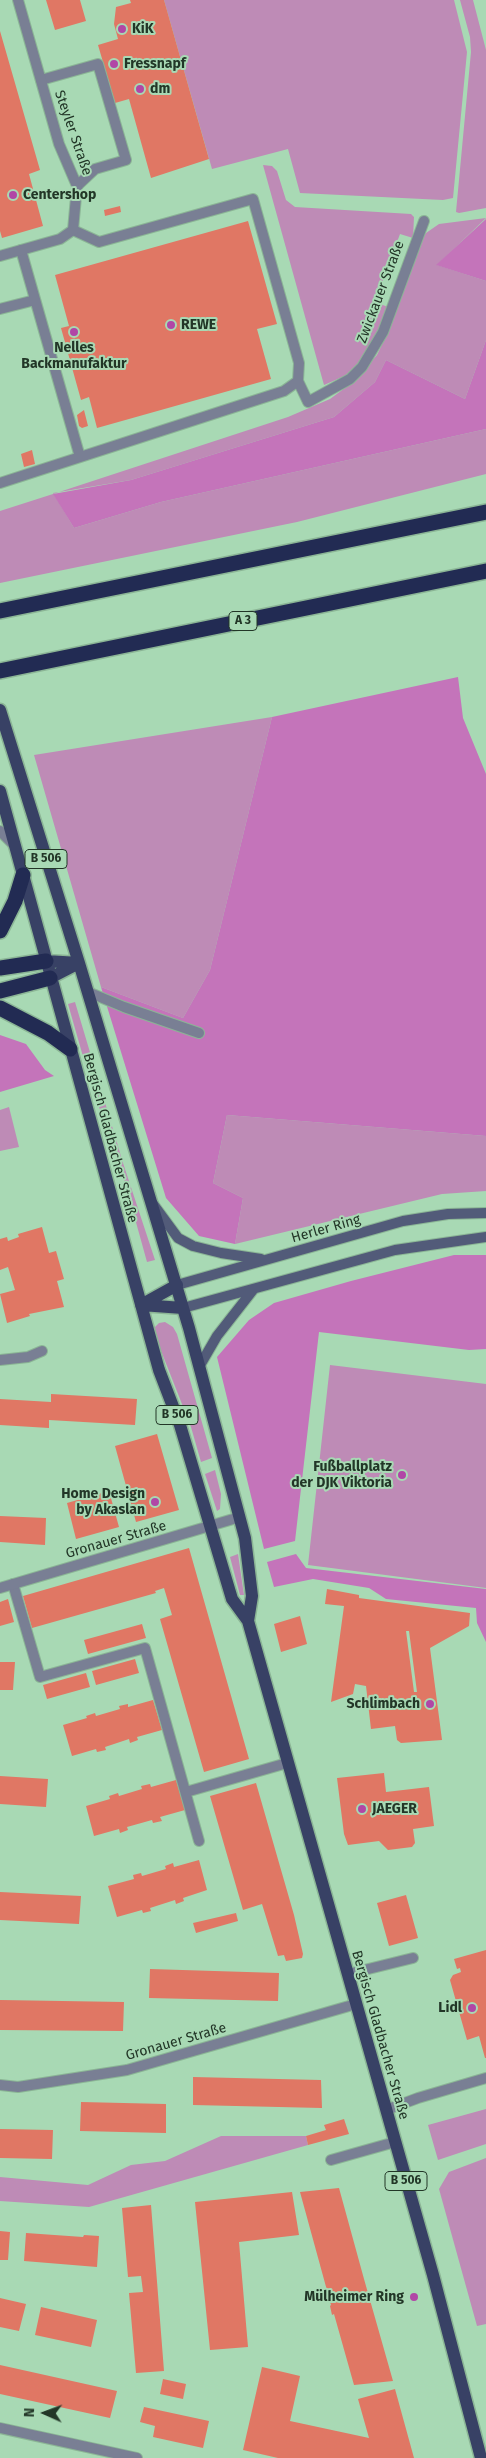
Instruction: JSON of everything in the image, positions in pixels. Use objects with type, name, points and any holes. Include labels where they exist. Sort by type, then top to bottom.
[{"type":"highway","points":[[0,611],[486,512]]},
{"type":"highway","name":"A 3","points":[[0,671],[486,571]]},
{"type":"highway","points":[[0,931],[16,901],[23,876]]},
{"type":"highway","points":[[0,968],[46,961]]},
{"type":"highway","points":[[0,990],[50,978]]},
{"type":"highway","points":[[0,1008],[40,1028],[70,1049]]},
{"type":"main road","name":"Bergisch Gladbacher Straße","points":[[0,710],[152,1202],[240,1517],[252,1596],[248,1620]]},
{"type":"main road","name":"Bergisch Gladbacher Straße","points":[[0,791],[159,1370],[180,1425],[232,1599],[248,1620],[433,2275],[481,2458]]},
{"type":"main road","points":[[46,961],[79,963]]},
{"type":"main road","points":[[50,978],[79,963]]},
{"type":"main road","points":[[152,1202],[178,1238],[192,1246],[266,1260]]},
{"type":"main road","name":"Herler Ring","points":[[176,1285],[403,1222],[448,1214],[486,1213]]},
{"type":"main road","points":[[141,1305],[183,1308],[395,1250],[486,1237]]},
{"type":"main road","points":[[141,1305],[176,1285]]},
{"type":"main road","points":[[199,1367],[216,1336],[253,1290]]},
{"type":"street","name":"Steyler Straße","points":[[18,0],[60,144],[77,186],[72,230]]},
{"type":"street","points":[[41,80],[98,64],[126,160],[95,169],[77,186]]},
{"type":"street","points":[[0,256],[60,239],[72,230],[99,242],[253,199],[299,363],[298,381],[284,391],[0,483]]},
{"type":"street","name":"Zwickauer Straße","points":[[298,381],[308,402],[350,379],[372,353],[383,332],[424,220]]},
{"type":"street","points":[[21,250],[80,457]]},
{"type":"street","points":[[0,310],[35,300]]},
{"type":"street","points":[[0,831],[15,846]]},
{"type":"street","points":[[88,992],[124,1007],[199,1033]]},
{"type":"street","points":[[0,1360],[28,1357],[42,1351]]},
{"type":"street","name":"Gronauer Straße","points":[[0,1588],[240,1517]]},
{"type":"street","points":[[13,1584],[40,1677],[145,1648],[199,1841]]},
{"type":"street","points":[[186,1792],[287,1763]]},
{"type":"street","points":[[348,1974],[412,1958]]},
{"type":"street","name":"Gronauer Straße","points":[[0,2085],[18,2087],[127,2070],[356,2004]]},
{"type":"street","points":[[386,2110],[486,2078]]},
{"type":"street","points":[[331,2160],[395,2142]]},
{"type":"street","points":[[0,2428],[137,2458]]},
{"type":"shaded area","points":[[164,0],[454,0],[467,52],[453,198],[443,200],[300,193],[288,149],[212,169]]},
{"type":"shaded area","points":[[460,0],[473,0],[486,50],[486,208],[459,213],[456,212],[471,52],[470,37]]},
{"type":"shaded area","points":[[263,165],[272,166],[277,171],[286,200],[295,207],[411,214],[414,217],[413,238],[400,234],[375,302],[388,307],[378,330],[358,364],[347,375],[324,385]]},
{"type":"shaded area","points":[[486,218],[437,265],[486,281],[486,340],[465,399],[386,360],[375,382],[334,417],[131,480],[59,492],[288,417],[330,399],[353,382],[377,355],[387,334],[419,245],[426,233],[439,224]]},
{"type":"shaded area","points":[[486,219],[486,281],[436,265]]},
{"type":"shaded area","points":[[486,340],[486,429],[161,502],[74,528],[53,494],[131,480],[334,417],[375,382],[386,360],[465,399]]},
{"type":"shaded area","points":[[486,429],[486,474],[297,522],[0,583],[0,511],[54,494],[74,528],[161,502]]},
{"type":"shaded area","points":[[458,677],[463,718],[486,774],[486,1136],[227,1115],[213,1183],[243,1198],[235,1244],[199,1236],[166,1198],[101,987],[183,1018],[210,970],[272,717]]},
{"type":"shaded area","points":[[272,717],[210,970],[183,1018],[101,987],[34,755]]},
{"type":"shaded area","points":[[75,1002],[123,1163],[155,1260],[147,1262],[124,1179],[90,1081],[68,1004]]},
{"type":"shaded area","points":[[0,1035],[26,1044],[45,1070],[54,1076],[0,1092]]},
{"type":"shaded area","points":[[9,1107],[19,1147],[0,1151],[0,1110]]},
{"type":"shaded area","points":[[227,1115],[486,1136],[486,1191],[442,1194],[235,1244],[243,1198],[213,1183]]},
{"type":"shaded area","points":[[454,1255],[486,1255],[486,1349],[469,1350],[319,1332],[295,1541],[264,1549],[217,1357],[249,1320],[274,1303]]},
{"type":"shaded area","points":[[165,1322],[173,1327],[177,1334],[212,1458],[201,1462],[191,1427],[156,1338],[155,1327],[159,1323]]},
{"type":"shaded area","name":"Fußballplatz der DJK Viktoria","points":[[330,1365],[486,1384],[486,1588],[308,1565]]},
{"type":"shaded area","points":[[215,1470],[221,1494],[220,1509],[217,1511],[205,1474]]},
{"type":"shaded area","points":[[238,1554],[244,1595],[240,1595],[230,1557]]},
{"type":"shaded area","points":[[296,1554],[306,1568],[486,1589],[486,1642],[477,1623],[476,1608],[386,1599],[369,1588],[313,1579],[274,1587],[267,1562]]},
{"type":"shaded area","points":[[486,2109],[486,2144],[438,2160],[428,2125]]},
{"type":"shaded area","points":[[221,2136],[306,2136],[308,2145],[89,2207],[0,2201],[0,2177],[88,2185],[131,2165],[165,2161]]},
{"type":"shaded area","points":[[486,2158],[486,2324],[477,2326],[439,2189],[449,2172]]},
{"type":"building","points":[[46,0],[80,0],[86,21],[55,30]]},
{"type":"building","points":[[130,0],[164,0],[209,159],[151,178],[129,99],[115,103],[98,45],[118,39],[114,24],[116,7],[131,3]]},
{"type":"building","points":[[0,31],[40,170],[29,174],[43,226],[2,238],[0,231]]},
{"type":"building","points":[[120,206],[121,212],[105,216],[104,210]]},
{"type":"building","name":"REWE","points":[[248,221],[277,324],[257,329],[271,379],[97,428],[89,397],[81,400],[61,328],[69,326],[55,275]]},
{"type":"building","points":[[84,410],[88,426],[82,428],[79,426],[77,415]]},
{"type":"building","points":[[32,450],[35,464],[24,467],[21,454]]},
{"type":"building","points":[[42,1227],[49,1253],[56,1251],[64,1279],[57,1281],[64,1307],[29,1314],[30,1316],[7,1323],[0,1294],[15,1290],[8,1267],[0,1270],[0,1239],[7,1237],[8,1241],[19,1237],[18,1234]]},
{"type":"building","points":[[51,1394],[137,1399],[135,1425],[49,1420],[49,1428],[0,1425],[0,1399],[51,1402]]},
{"type":"building","points":[[157,1434],[179,1510],[136,1522],[115,1446]]},
{"type":"building","points":[[109,1491],[119,1527],[76,1539],[67,1503]]},
{"type":"building","points":[[0,1516],[46,1518],[45,1545],[0,1542]]},
{"type":"building","points":[[189,1548],[249,1759],[204,1772],[160,1619],[172,1615],[164,1588],[155,1591],[156,1593],[32,1628],[23,1596]]},
{"type":"building","points":[[327,1589],[359,1595],[359,1598],[470,1613],[469,1626],[430,1648],[442,1740],[401,1743],[397,1740],[395,1726],[371,1729],[366,1686],[355,1684],[353,1694],[331,1702],[344,1606],[325,1604]],"holes":[[[406,1631],[409,1631],[417,1692],[414,1692]]]},
{"type":"building","points":[[8,1599],[14,1622],[0,1626],[0,1602]]},
{"type":"building","points":[[300,1616],[307,1644],[281,1652],[274,1624]]},
{"type":"building","points":[[142,1624],[146,1638],[88,1654],[84,1640]]},
{"type":"building","points":[[135,1659],[139,1673],[96,1685],[92,1671]]},
{"type":"building","points":[[0,1662],[15,1662],[13,1690],[0,1690]]},
{"type":"building","points":[[86,1673],[90,1687],[47,1699],[43,1685]]},
{"type":"building","points":[[153,1700],[162,1730],[137,1737],[138,1740],[130,1743],[129,1739],[105,1747],[106,1750],[97,1752],[96,1749],[72,1756],[63,1725],[87,1718],[86,1716],[95,1713],[96,1716],[120,1709],[119,1706],[128,1704],[128,1707]]},
{"type":"building","points":[[384,1773],[386,1792],[429,1787],[434,1826],[413,1829],[415,1843],[412,1847],[388,1850],[379,1841],[348,1845],[344,1834],[337,1778]]},
{"type":"building","points":[[0,1776],[48,1779],[46,1807],[0,1804]]},
{"type":"building","points":[[176,1780],[185,1810],[160,1817],[162,1821],[153,1823],[152,1820],[127,1827],[128,1830],[120,1833],[119,1829],[94,1836],[86,1806],[110,1799],[109,1796],[118,1793],[119,1796],[142,1789],[141,1786],[150,1784],[151,1787]]},
{"type":"building","points":[[256,1783],[294,1915],[303,1954],[302,1958],[286,1961],[284,1955],[278,1956],[262,1904],[243,1910],[210,1796]]},
{"type":"building","points":[[199,1860],[207,1890],[183,1898],[184,1901],[176,1904],[175,1900],[150,1908],[151,1911],[143,1913],[142,1910],[117,1917],[108,1886],[134,1879],[133,1875],[141,1873],[142,1876],[166,1869],[165,1866],[173,1863],[174,1867]]},
{"type":"building","points":[[0,1892],[81,1896],[79,1924],[0,1920]]},
{"type":"building","points":[[406,1895],[418,1938],[389,1946],[377,1903]]},
{"type":"building","points":[[236,1913],[238,1921],[196,1933],[193,1923]]},
{"type":"building","name":"Lidl","points":[[486,1950],[485,2058],[479,2036],[467,2040],[450,1980],[453,1975],[461,1972],[460,1968],[457,1969],[454,1959]]},
{"type":"building","points":[[150,1969],[279,1973],[278,2001],[149,1998]]},
{"type":"building","points":[[0,2000],[124,2002],[123,2031],[0,2030]]},
{"type":"building","points":[[193,2077],[321,2080],[322,2108],[193,2105]]},
{"type":"building","points":[[81,2102],[166,2104],[166,2133],[80,2131]]},
{"type":"building","points":[[344,2119],[349,2134],[308,2145],[306,2136],[326,2130],[324,2125]]},
{"type":"building","points":[[0,2129],[53,2130],[52,2159],[0,2158]]},
{"type":"building","points":[[339,2188],[393,2381],[354,2385],[334,2314],[332,2315],[331,2305],[300,2192]]},
{"type":"building","points":[[292,2192],[299,2235],[239,2242],[248,2347],[210,2350],[195,2202]]},
{"type":"building","points":[[151,2205],[164,2371],[136,2373],[129,2293],[143,2292],[141,2276],[128,2277],[122,2208]]},
{"type":"building","points":[[0,2231],[10,2232],[8,2260],[0,2260]]},
{"type":"building","points":[[26,2233],[83,2237],[84,2235],[99,2236],[97,2267],[24,2261]]},
{"type":"building","points":[[0,2298],[26,2304],[19,2331],[0,2327]]},
{"type":"building","points":[[41,2307],[97,2320],[91,2347],[35,2335]]},
{"type":"building","points":[[0,2365],[117,2391],[110,2418],[0,2394]]},
{"type":"building","points":[[262,2367],[300,2376],[290,2421],[369,2438],[358,2399],[395,2389],[414,2458],[278,2458],[243,2450]]},
{"type":"building","points":[[163,2379],[186,2384],[183,2399],[160,2394]]},
{"type":"building","points":[[144,2407],[209,2421],[203,2448],[153,2437],[155,2426],[140,2422]]},
{"type":"place","name":"KiK","points":[[122,29]]},
{"type":"place","name":"Fressnapf","points":[[114,64]]},
{"type":"place","name":"dm","points":[[140,89]]},
{"type":"place","name":"Centershop","points":[[13,195]]},
{"type":"place","name":"REWE","points":[[171,325]]},
{"type":"place","name":"Nelles Backmanufaktur","points":[[74,332]]},
{"type":"place","name":"Fußballplatz der DJK Viktoria","points":[[402,1475]]},
{"type":"place","name":"Home Design by Akaslan","points":[[155,1502]]},
{"type":"place","name":"Schlimbach","points":[[430,1704]]},
{"type":"place","name":"JAEGER","points":[[362,1809]]},
{"type":"place","name":"Lidl","points":[[472,2008]]},
{"type":"place","name":"Mülheimer Ring","points":[[414,2297]]}]
